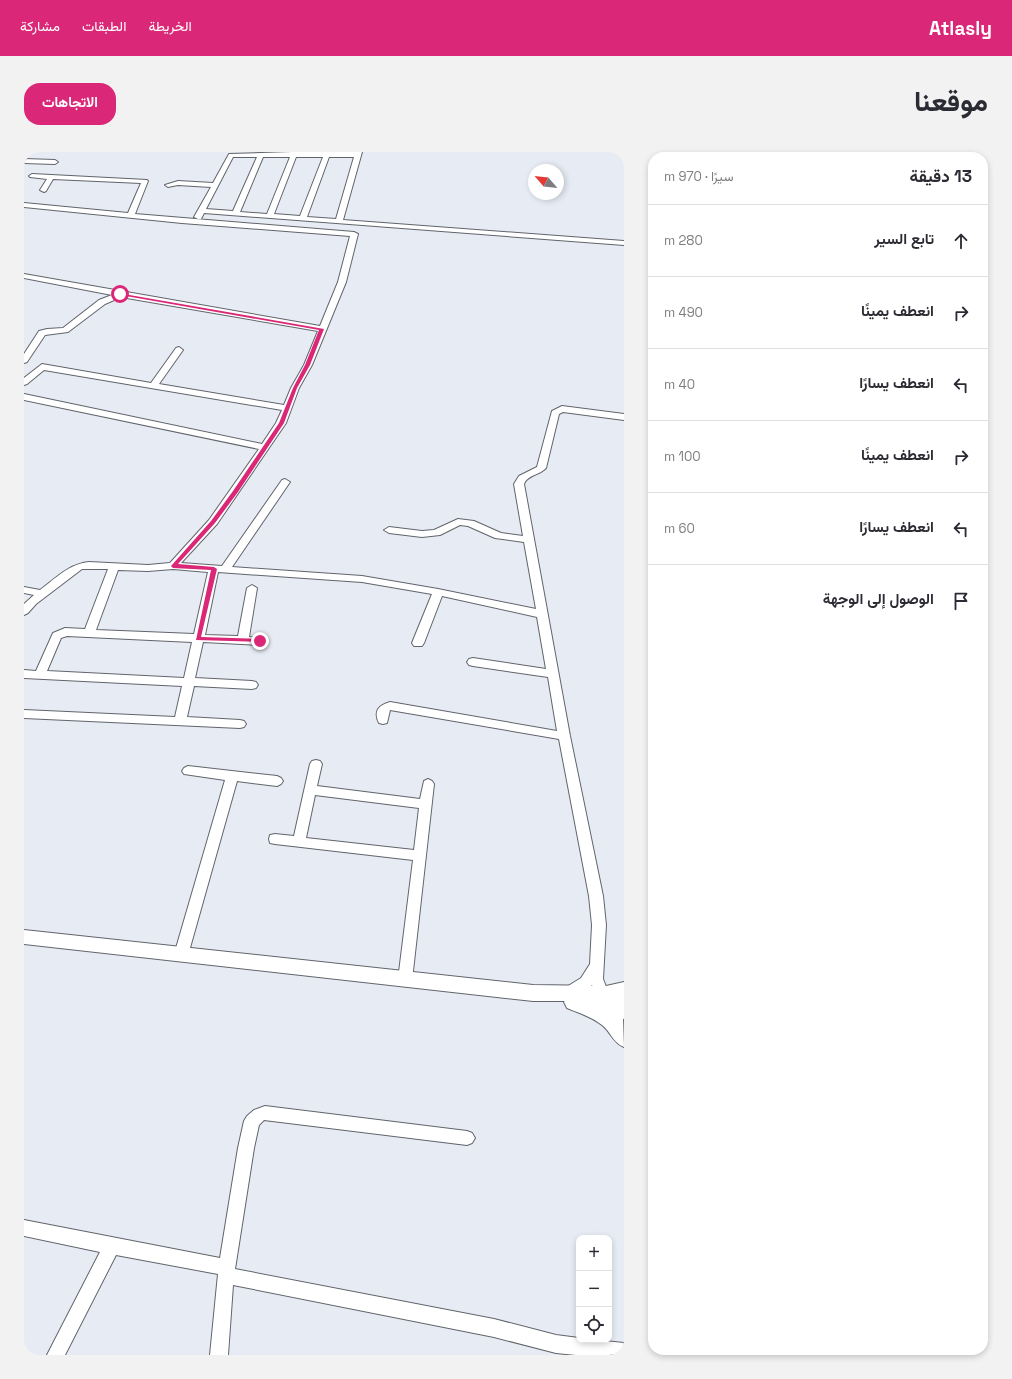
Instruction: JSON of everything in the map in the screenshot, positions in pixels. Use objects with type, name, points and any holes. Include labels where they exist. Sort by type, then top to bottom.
[{"type":"highway","points":[[603,994],[624,991]]},
{"type":"highway","points":[[570,998],[609,1018],[619,1029],[624,1038]]},
{"type":"main road","points":[[24,937],[404,980],[534,993],[570,998],[624,1011]]},
{"type":"main road","points":[[570,998],[603,994],[624,999]]},
{"type":"street","points":[[269,216],[294,153]]},
{"type":"street","points":[[196,222],[230,155],[294,153],[359,154],[339,222]]},
{"type":"street","points":[[303,219],[327,153]]},
{"type":"street","points":[[235,214],[261,155]]},
{"type":"street","points":[[25,159],[55,162]]},
{"type":"street","points":[[32,176],[145,180],[131,216]]},
{"type":"street","points":[[44,190],[51,177]]},
{"type":"street","points":[[168,186],[178,183],[214,185]]},
{"type":"street","points":[[24,205],[196,222],[354,234]]},
{"type":"street","points":[[201,211],[624,243]]},
{"type":"street","points":[[173,566],[213,522],[281,423],[295,388],[308,365],[342,282],[358,223]]},
{"type":"street","points":[[24,276],[322,329]]},
{"type":"street","points":[[24,360],[42,334],[47,331],[65,330],[102,302],[120,294]]},
{"type":"street","points":[[154,385],[179,350]]},
{"type":"street","points":[[24,364],[287,408]]},
{"type":"street","points":[[24,382],[42,367]]},
{"type":"street","points":[[24,397],[264,447]]},
{"type":"street","points":[[603,994],[596,979],[599,925],[596,896],[552,674],[519,484],[520,480],[524,477],[538,471],[541,468],[555,413],[562,409],[624,417]]},
{"type":"street","points":[[180,722],[198,639],[219,569],[285,482]]},
{"type":"street","points":[[389,530],[422,534],[436,533],[458,522],[470,523],[499,536],[529,540]]},
{"type":"street","points":[[24,611],[29,605],[80,566],[158,568],[173,566],[362,579],[438,592],[542,614]]},
{"type":"street","points":[[89,633],[114,566]]},
{"type":"street","points":[[243,641],[252,588]]},
{"type":"street","points":[[24,590],[43,594]]},
{"type":"street","points":[[418,643],[438,592]]},
{"type":"street","points":[[40,674],[57,636],[66,632],[260,641]]},
{"type":"street","points":[[473,662],[552,674]]},
{"type":"street","points":[[24,674],[252,685]]},
{"type":"street","points":[[383,720],[383,709],[390,706],[564,736]]},
{"type":"street","points":[[24,714],[240,724]]},
{"type":"street","points":[[298,842],[316,764]]},
{"type":"street","points":[[188,771],[277,781]]},
{"type":"street","points":[[182,955],[232,776]]},
{"type":"street","points":[[404,980],[428,784]]},
{"type":"street","points":[[310,790],[426,804]]},
{"type":"street","points":[[275,839],[420,856]]},
{"type":"street","points":[[570,998],[586,983],[596,964]]},
{"type":"street","points":[[219,1355],[227,1271],[246,1148],[251,1124],[259,1115],[266,1113],[467,1138]]},
{"type":"street","points":[[24,1228],[487,1327],[556,1344],[624,1352]]},
{"type":"street","points":[[56,1355],[112,1246]]},
{"type":"route","points":[[120,294],[322,329],[308,365],[300,377],[281,423],[213,522],[173,566],[214,569],[198,639],[260,641]]}]
